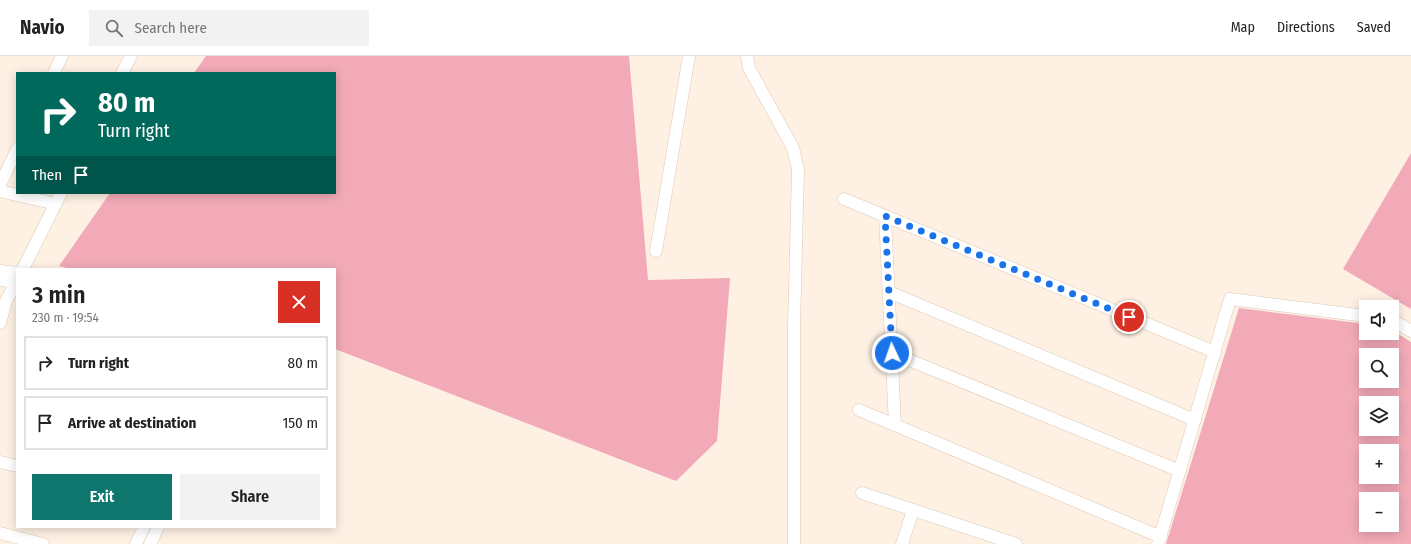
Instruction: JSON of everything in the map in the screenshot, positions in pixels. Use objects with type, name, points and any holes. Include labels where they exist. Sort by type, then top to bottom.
[{"type":"street","points":[[54,72],[62,56]]},
{"type":"street","points":[[123,72],[131,56]]},
{"type":"street","points":[[656,251],[688,56]]},
{"type":"street","points":[[747,56],[749,68],[793,148],[798,169],[794,328],[794,544]]},
{"type":"street","points":[[0,185],[16,152]]},
{"type":"street","points":[[0,191],[16,193]]},
{"type":"street","points":[[24,268],[59,198],[25,194]]},
{"type":"street","points":[[844,199],[1215,352]]},
{"type":"street","points":[[885,216],[895,425]]},
{"type":"street","points":[[0,271],[16,279]]},
{"type":"street","points":[[0,280],[16,279]]},
{"type":"street","points":[[0,323],[6,301],[16,281]]},
{"type":"street","points":[[889,292],[1195,420]]},
{"type":"street","points":[[859,410],[1160,540],[1230,299],[1359,315]]},
{"type":"street","points":[[1399,324],[1411,331]]},
{"type":"street","points":[[892,353],[1180,471]]},
{"type":"street","points":[[0,462],[16,466]]},
{"type":"street","points":[[862,493],[1016,544]]},
{"type":"street","points":[[902,544],[913,510]]},
{"type":"street","points":[[136,544],[144,528]]},
{"type":"street","points":[[150,544],[158,528]]},
{"type":"street","points":[[0,533],[43,544]]},
{"type":"shaded area","points":[[206,56],[629,56],[648,280],[730,278],[717,441],[676,481],[336,349],[336,268],[67,268],[59,266],[109,194],[336,194],[336,72],[195,72]]},
{"type":"shaded area","points":[[1411,153],[1411,309],[1399,302],[1399,300],[1396,300],[1343,269]]},
{"type":"shaded area","points":[[1239,308],[1359,323],[1359,340],[1399,340],[1399,334],[1411,342],[1411,544],[1166,544]]},
{"type":"route","points":[[892,353],[885,216],[1129,317]]}]
